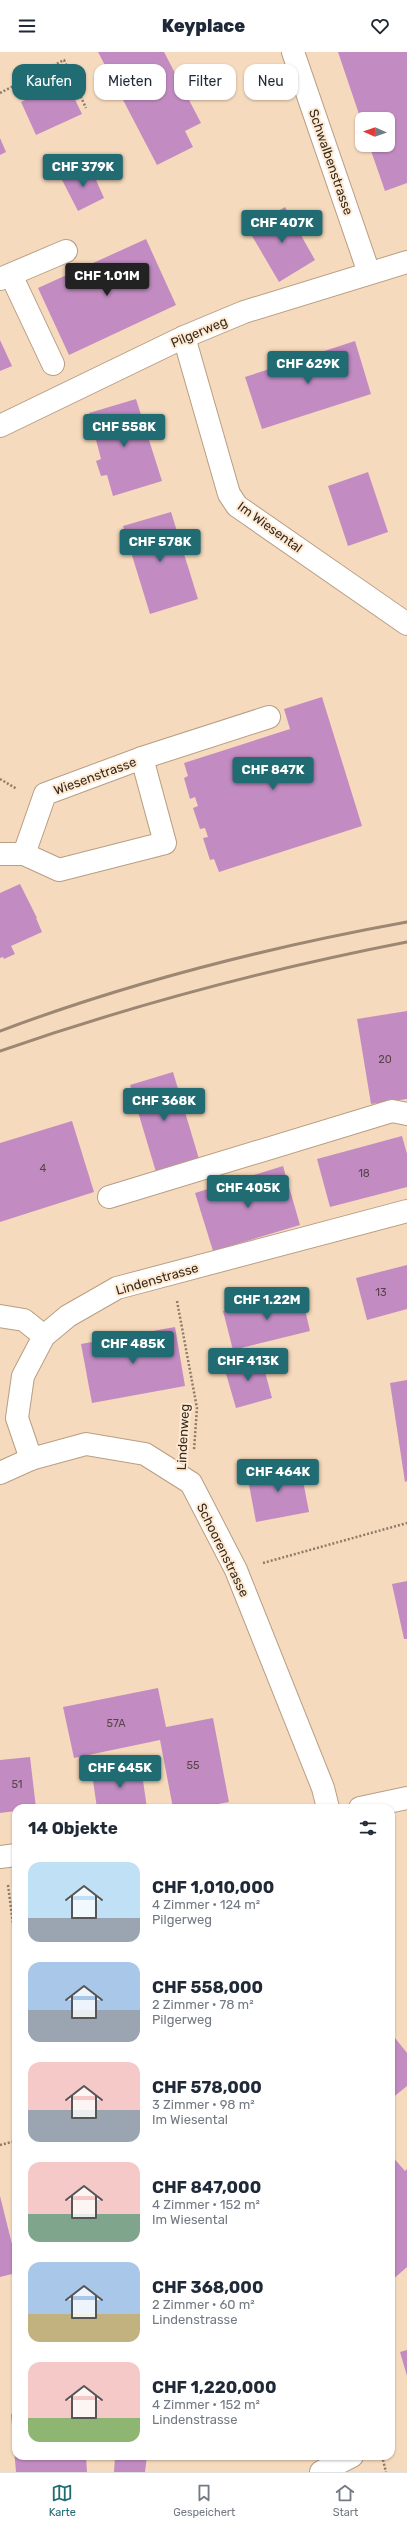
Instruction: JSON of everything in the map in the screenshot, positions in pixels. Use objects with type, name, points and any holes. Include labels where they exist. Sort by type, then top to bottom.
[{"type":"street","name":"Schwalbenstrasse","points":[[293,52],[370,273]]},
{"type":"street","points":[[53,364],[6,277],[66,251]]},
{"type":"street","name":"Pilgerweg","points":[[0,426],[184,337],[244,312],[407,262]]},
{"type":"street","name":"Im Wiesental","points":[[184,337],[229,494],[237,506],[407,624]]},
{"type":"street","points":[[142,758],[269,717]]},
{"type":"street","name":"Wiesenstrasse","points":[[0,854],[24,854],[59,870],[165,843],[142,758],[45,794],[24,854]]},
{"type":"street","points":[[109,1197],[392,1110],[407,1114]]},
{"type":"street","name":"Lindenstrasse","points":[[31,1459],[17,1418],[23,1376],[44,1336],[68,1316],[117,1288],[407,1211]]},
{"type":"street","points":[[0,1316],[24,1320],[44,1336]]},
{"type":"street","points":[[0,1473],[31,1459],[86,1444],[145,1454],[191,1483]]},
{"type":"street","name":"Schoorenstrasse","points":[[191,1483],[236,1570],[323,1788],[327,1804]]},
{"type":"street","points":[[379,1804],[407,1798]]},
{"type":"street","points":[[321,2472],[344,2460]]},
{"type":"path","points":[[0,93],[64,60],[86,108]]},
{"type":"path","name":"Lindenweg","points":[[172,1273],[197,1408],[191,1483]]},
{"type":"path","points":[[236,1570],[407,1524]]},
{"type":"path","points":[[7,1856],[12,1907]]},
{"type":"path","points":[[0,2145],[12,2142]]},
{"type":"path","points":[[383,2460],[386,2472]]},
{"type":"building","points":[[98,52],[164,52],[174,71],[174,100],[189,100],[201,123],[185,131],[193,147],[157,165],[123,100],[166,100],[166,64],[104,64]]},
{"type":"building","points":[[338,52],[407,52],[407,183],[385,191],[371,152],[395,152],[395,112],[358,112]]},
{"type":"building","points":[[25,100],[75,100],[82,114],[36,135],[21,102]]},
{"type":"building","points":[[0,138],[6,152],[0,155]]},
{"type":"building","points":[[89,164],[104,198],[78,211],[61,178]]},
{"type":"building","points":[[285,207],[315,260],[279,282],[248,229]]},
{"type":"building","points":[[146,239],[176,305],[69,355],[38,288]]},
{"type":"building","points":[[0,340],[12,366],[0,371]]},
{"type":"building","points":[[355,341],[371,394],[262,429],[245,377]]},
{"type":"building","points":[[136,399],[162,481],[113,496],[107,475],[101,476],[96,461],[101,459],[89,413]]},
{"type":"building","points":[[368,472],[388,532],[348,546],[328,486]]},
{"type":"building","points":[[171,512],[198,599],[150,614],[123,526]]},
{"type":"building","points":[[322,697],[362,826],[219,872],[214,859],[210,860],[203,838],[208,837],[205,828],[200,829],[193,808],[198,806],[195,797],[190,799],[184,778],[188,776],[184,763],[290,729],[284,709]]},
{"type":"building","points":[[20,884],[37,918],[42,932],[11,946],[15,954],[4,959],[3,957],[0,958],[0,893]]},
{"type":"building","points":[[407,1011],[407,1099],[371,1104],[357,1019]]},
{"type":"building","points":[[173,1072],[199,1159],[156,1172],[130,1085]]},
{"type":"building","points":[[72,1121],[94,1192],[0,1222],[0,1143]]},
{"type":"building","points":[[402,1136],[407,1154],[407,1187],[330,1207],[317,1159]]},
{"type":"building","points":[[283,1166],[300,1225],[213,1251],[195,1193]]},
{"type":"building","points":[[407,1265],[407,1309],[367,1320],[356,1278]]},
{"type":"building","points":[[301,1292],[310,1331],[233,1350],[223,1311]]},
{"type":"building","points":[[175,1327],[185,1386],[92,1403],[81,1344]]},
{"type":"building","points":[[261,1357],[272,1398],[236,1408],[224,1367]]},
{"type":"building","points":[[407,1380],[407,1481],[405,1482],[390,1383]]},
{"type":"building","points":[[300,1465],[309,1512],[256,1522],[247,1474]]},
{"type":"building","points":[[407,1581],[407,1639],[404,1639],[392,1584]]},
{"type":"building","points":[[158,1688],[166,1727],[213,1718],[229,1802],[218,1804],[172,1804],[160,1740],[74,1758],[63,1707]]},
{"type":"building","points":[[30,1757],[36,1804],[12,1804],[12,1812],[0,1813],[0,1760]]},
{"type":"building","points":[[141,1767],[146,1804],[96,1804],[92,1774]]},
{"type":"building","points":[[395,2038],[407,2053],[407,2086],[395,2096]]},
{"type":"building","points":[[395,2160],[405,2171],[407,2169],[407,2267],[395,2278]]},
{"type":"building","points":[[0,2196],[12,2244],[12,2274],[0,2277]]},
{"type":"building","points":[[407,2350],[407,2376],[400,2352]]},
{"type":"building","points":[[15,2460],[86,2460],[87,2472],[16,2472]]},
{"type":"building","points":[[115,2460],[146,2460],[145,2472],[114,2472]]},
{"type":"railway","points":[[0,1031],[99,997],[201,968],[304,943],[407,922]]},
{"type":"railway","points":[[0,1051],[100,1018],[201,989],[303,964],[407,942]]}]
